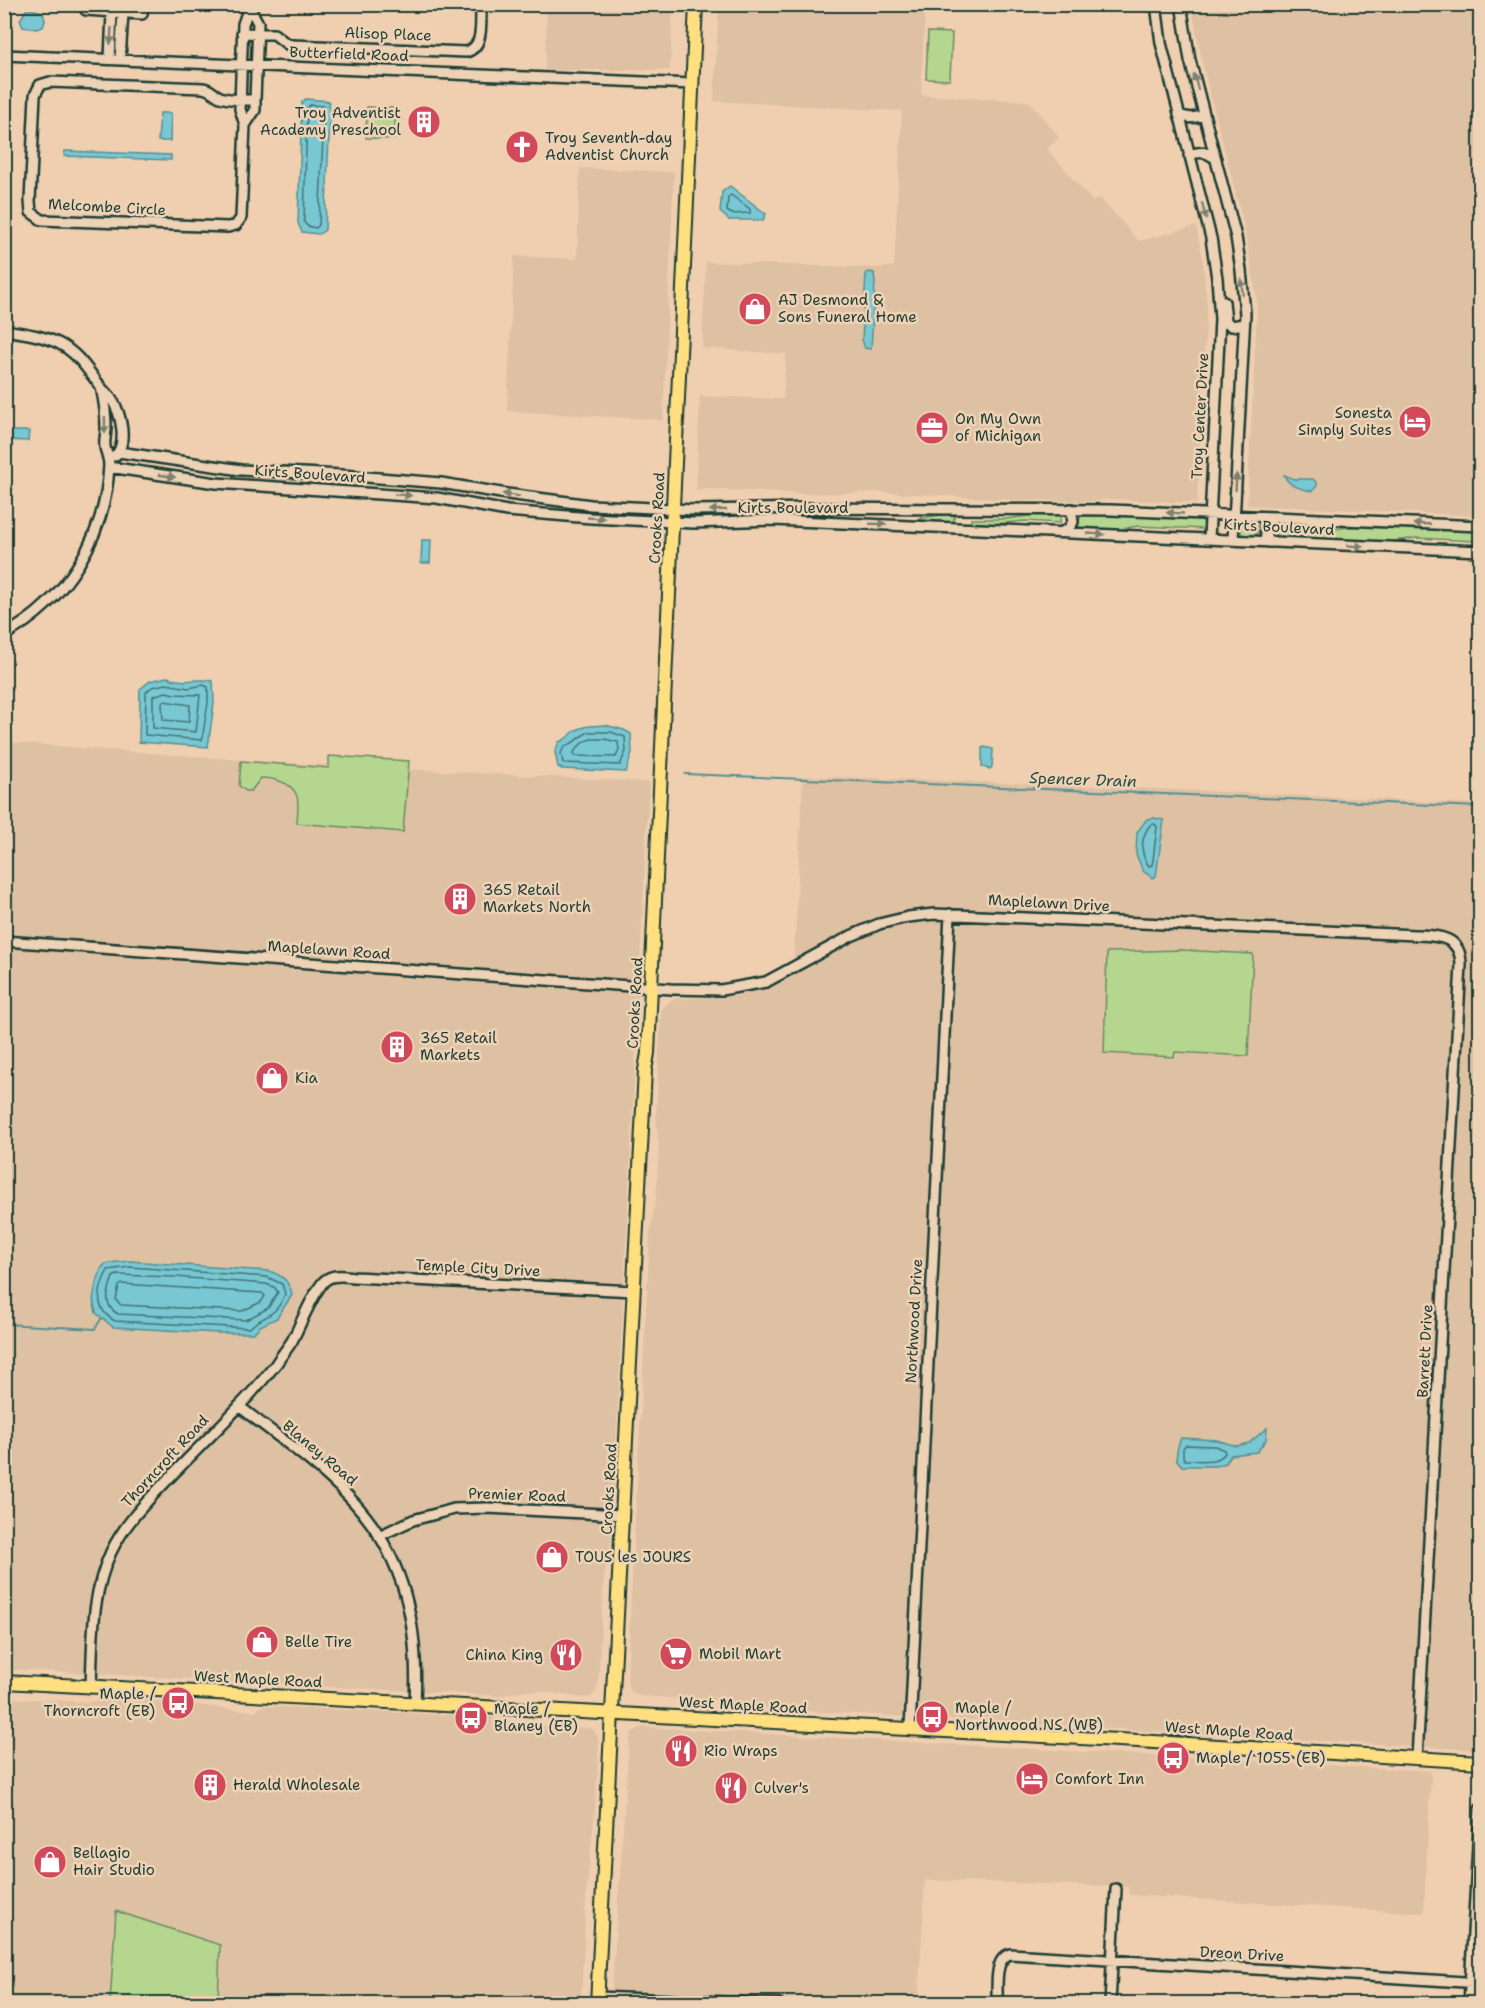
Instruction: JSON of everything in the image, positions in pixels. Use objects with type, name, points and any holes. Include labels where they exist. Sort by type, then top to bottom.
[{"type":"main road","name":"Crooks Road","points":[[597,2000],[651,987],[696,4]]},
{"type":"main road","name":"West Maple Road","points":[[4,1682],[910,1729],[1480,1762]]},
{"type":"street","points":[[86,4],[86,10],[142,14],[143,4]]},
{"type":"street","name":"Alisop Place","points":[[242,33],[274,34],[292,45],[466,52],[479,43],[481,4]]},
{"type":"street","name":"Troy Center Drive","points":[[1156,4],[1161,43],[1211,238],[1219,296],[1220,319],[1209,539]]},
{"type":"street","points":[[1180,4],[1190,60],[1236,237],[1241,270],[1244,324],[1233,540]]},
{"type":"street","points":[[250,6],[258,23],[256,65]]},
{"type":"street","points":[[241,65],[243,24],[250,6]]},
{"type":"street","points":[[112,12],[115,60]]},
{"type":"street","points":[[115,60],[123,12]]},
{"type":"street","name":"Butterfield Road","points":[[4,56],[692,84]]},
{"type":"street","name":"Melcombe Circle","points":[[241,65],[240,99],[240,108],[245,125],[241,218],[236,225],[228,227],[42,220],[31,212],[34,95],[40,85],[50,82],[203,88],[210,89],[218,96],[240,99],[255,100]]},
{"type":"street","name":"Melcombe Circle","points":[[245,125],[255,110],[256,65]]},
{"type":"street","points":[[1179,115],[1186,118],[1204,115]]},
{"type":"street","points":[[1189,155],[1208,152],[1216,159]]},
{"type":"street","name":"Troy Center Drive","points":[[1219,296],[1224,302],[1226,321],[1231,326],[1244,324]]},
{"type":"street","points":[[4,330],[34,335],[66,348],[78,357],[112,400],[119,414],[121,438],[119,452],[109,465]]},
{"type":"street","points":[[4,635],[45,606],[74,573],[84,558],[97,527],[109,465],[105,446],[106,417],[100,387]]},
{"type":"street","name":"Kirts Boulevard","points":[[119,452],[242,470],[441,483],[564,502],[674,509],[1071,509],[1480,526]]},
{"type":"street","name":"Kirts Boulevard","points":[[109,465],[216,483],[437,498],[507,511],[673,522],[773,520],[1479,550]]},
{"type":"street","points":[[963,528],[963,516],[968,509]]},
{"type":"street","points":[[1060,532],[1071,526],[1074,518],[1071,509]]},
{"type":"street","points":[[1268,542],[1265,531],[1275,517]]},
{"type":"street","name":"Maplelawn Drive","points":[[651,987],[721,990],[758,985],[790,971],[851,936],[879,924],[908,917],[950,914],[1431,936],[1450,940],[1458,947]]},
{"type":"street","name":"Northwood Drive","points":[[910,1729],[950,914]]},
{"type":"street","name":"Maplelawn Road","points":[[4,941],[651,987]]},
{"type":"street","name":"Barrett Drive","points":[[1418,1758],[1461,965],[1458,947]]},
{"type":"street","name":"Temple City Drive","points":[[322,1282],[332,1277],[346,1276],[634,1291]]},
{"type":"street","name":"Thorncroft Road","points":[[91,1686],[94,1610],[99,1583],[112,1550],[147,1500],[275,1365],[290,1344],[322,1282]]},
{"type":"street","name":"Blaney Road","points":[[238,1406],[338,1486],[355,1503],[379,1536],[401,1578],[413,1626],[416,1667],[415,1703]]},
{"type":"street","name":"Premier Road","points":[[379,1536],[413,1520],[454,1509],[495,1508],[623,1515]]},
{"type":"street","points":[[1469,2004],[1475,1983],[1480,1809]]},
{"type":"street","points":[[1110,2004],[1116,1889]]},
{"type":"street","name":"Dreon Drive","points":[[997,2004],[999,1965],[1002,1958],[1010,1954],[1475,1983]]},
{"type":"street","points":[[597,2000],[778,2004]]},
{"type":"shaded area","points":[[547,5],[673,5],[670,70],[545,70]]},
{"type":"shaded area","points":[[719,5],[925,5],[921,95],[1029,101],[1059,137],[1047,149],[1093,202],[1099,197],[1139,241],[1196,226],[1203,260],[1207,305],[1197,503],[1105,499],[1097,501],[1018,500],[879,492],[805,494],[707,489],[696,491],[700,396],[783,399],[786,354],[702,348],[706,262],[882,268],[894,266],[902,111],[714,101]]},
{"type":"shaded area","points":[[1191,5],[1480,5],[1480,516],[1247,505],[1256,292],[1243,222],[1204,70]]},
{"type":"shaded area","points":[[580,168],[674,172],[663,420],[507,411],[514,256],[577,259]]},
{"type":"shaded area","points":[[4,742],[270,762],[649,782],[611,1542],[604,1577],[598,1683],[591,1697],[581,1698],[541,1691],[522,1691],[501,1696],[5,1669]]},
{"type":"shaded area","points":[[803,776],[1095,786],[1480,804],[1480,1750],[770,1709],[737,1702],[640,1696],[631,1692],[627,1676],[650,1233],[656,1197],[659,1148],[656,1114],[661,1014],[663,1008],[672,999],[734,996],[793,977]]},
{"type":"shaded area","points":[[4,1698],[90,1702],[103,1698],[185,1703],[255,1711],[263,1706],[490,1717],[523,1725],[594,1730],[599,1745],[586,1897],[581,2003],[5,2003]]},
{"type":"shaded area","points":[[643,1727],[1431,1771],[1424,1913],[1129,1895],[1128,1887],[925,1880],[918,2003],[611,2004],[629,1740],[632,1732]]},
{"type":"green space","points":[[928,32],[952,33],[950,80],[926,79]]},
{"type":"green space","points":[[367,107],[396,108],[394,139],[366,138]]},
{"type":"green space","points":[[1061,514],[1060,523],[1025,521],[994,524],[971,523],[971,519],[1007,519]]},
{"type":"green space","points":[[1081,514],[1196,518],[1202,520],[1206,526],[1204,529],[1138,526],[1115,530],[1080,528],[1078,527]]},
{"type":"green space","points":[[955,515],[953,522],[920,520],[921,518]]},
{"type":"green space","points":[[1246,521],[1259,522],[1256,536],[1246,536],[1241,533],[1240,525]]},
{"type":"green space","points":[[1358,526],[1476,531],[1475,541],[1417,538],[1387,542],[1275,537],[1276,527],[1333,529]]},
{"type":"green space","points":[[329,756],[409,761],[403,832],[297,823],[297,797],[290,786],[276,780],[261,778],[251,791],[246,791],[239,786],[241,761],[329,768]]},
{"type":"green space","points":[[1182,950],[1253,954],[1248,1056],[1175,1052],[1174,1057],[1104,1053],[1107,952]]},
{"type":"green space","points":[[116,1911],[220,1945],[218,2003],[110,2003]]},
{"type":"water","points":[[26,10],[43,12],[45,21],[43,27],[37,29],[23,27],[20,20]]},
{"type":"water","points":[[306,99],[329,101],[325,230],[319,234],[302,232],[298,223],[302,102]]},
{"type":"water","points":[[160,113],[171,113],[170,141],[158,141]]},
{"type":"water","points":[[65,151],[171,155],[171,160],[64,156]]},
{"type":"water","points":[[730,186],[766,214],[763,220],[729,220],[720,212],[722,192]]},
{"type":"water","points":[[874,273],[875,283],[871,349],[865,348],[862,340],[866,274]]},
{"type":"water","points":[[5,431],[29,431],[28,441],[5,440]]},
{"type":"water","points":[[1284,475],[1294,479],[1313,479],[1317,486],[1312,491],[1299,488],[1289,482]]},
{"type":"water","points":[[422,540],[431,540],[430,563],[421,563]]},
{"type":"water","points":[[167,677],[185,681],[213,681],[214,703],[208,747],[139,742],[140,689],[150,681]]},
{"type":"water","points":[[605,725],[631,734],[632,753],[626,772],[558,767],[555,752],[559,742],[582,728]]},
{"type":"water","points":[[982,748],[993,749],[990,769],[982,767]]},
{"type":"water","points":[[1147,819],[1164,820],[1156,876],[1153,878],[1143,871],[1136,854],[1137,832]]},
{"type":"water","points":[[130,1261],[268,1271],[284,1279],[292,1295],[277,1318],[260,1326],[254,1333],[113,1327],[96,1313],[93,1300],[95,1289],[104,1265]]},
{"type":"water","points":[[1267,1428],[1266,1440],[1257,1452],[1231,1455],[1226,1463],[1216,1466],[1182,1466],[1176,1459],[1181,1438],[1217,1440],[1236,1446],[1249,1443]]},
{"type":"waterway","name":"Spencer Drain","points":[[685,774],[1480,807]]},
{"type":"waterway","points":[[4,1324],[95,1329],[101,1319]]},
{"type":"place","name":"Troy Adventist Academy Preschool","points":[[424,122]]},
{"type":"place","name":"Troy Seventh-day Adventist Church","points":[[522,147]]},
{"type":"place","name":"AJ Desmond & Sons Funeral Home","points":[[755,309]]},
{"type":"place","name":"Sonesta Simply Suites","points":[[1415,422]]},
{"type":"place","name":"On My Own of Michigan","points":[[932,428]]},
{"type":"place","name":"365 Retail Markets North","points":[[460,899]]},
{"type":"place","name":"365 Retail Markets","points":[[397,1047]]},
{"type":"place","name":"Kia","points":[[272,1078]]},
{"type":"place","name":"TOUS les JOURS","points":[[552,1557]]},
{"type":"place","name":"Belle Tire","points":[[262,1642]]},
{"type":"place","name":"Mobil Mart","points":[[676,1654]]},
{"type":"place","name":"China King","points":[[566,1655]]},
{"type":"place","name":"Maple / Thorncroft (EB)","points":[[178,1703]]},
{"type":"place","name":"Maple / Northwood NS (WB)","points":[[932,1717]]},
{"type":"place","name":"Maple / Blaney (EB)","points":[[471,1718]]},
{"type":"place","name":"Rio Wraps","points":[[681,1751]]},
{"type":"place","name":"Maple / 1055 (EB)","points":[[1173,1758]]},
{"type":"place","name":"Comfort Inn","points":[[1032,1779]]},
{"type":"place","name":"Herald Wholesale","points":[[210,1785]]},
{"type":"place","name":"Culver's","points":[[731,1788]]},
{"type":"place","name":"Bellagio Hair Studio","points":[[50,1862]]}]
